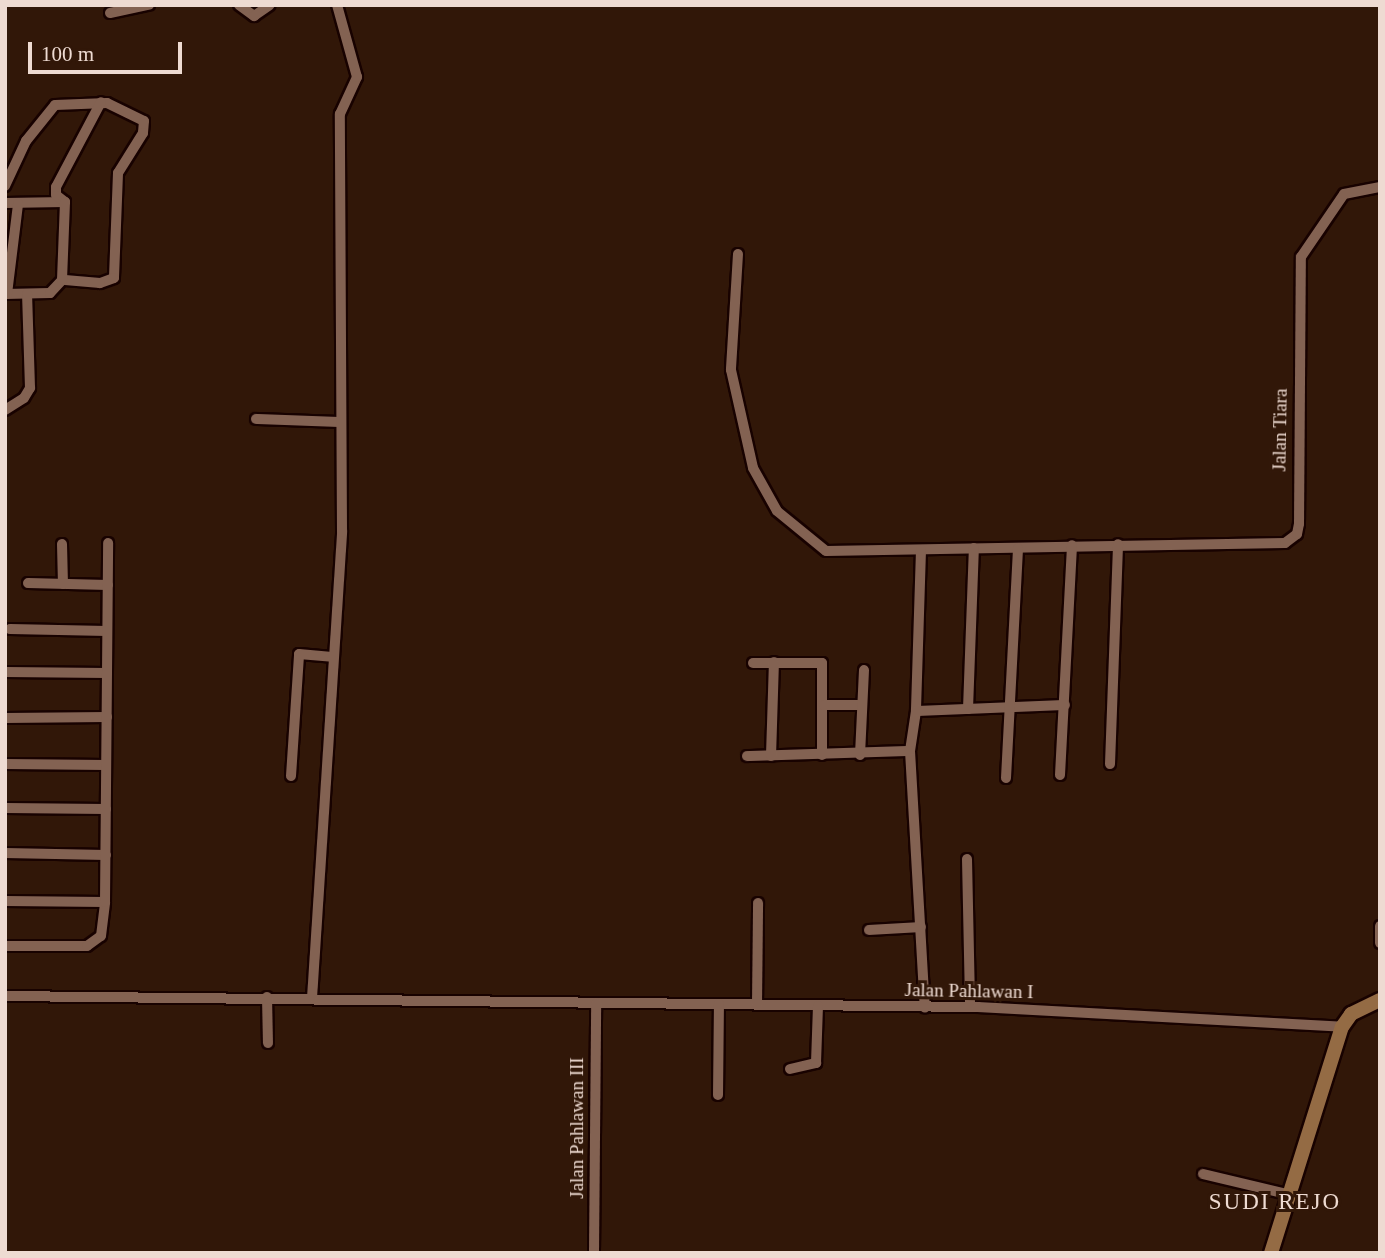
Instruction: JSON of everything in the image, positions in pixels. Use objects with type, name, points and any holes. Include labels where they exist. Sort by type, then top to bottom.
[{"type":"main road","points":[[1271,1253],[1287,1194],[1342,1027],[1351,1014],[1380,1000]]},
{"type":"street","points":[[110,13],[149,5]]},
{"type":"street","points":[[239,5],[254,16],[270,5]]},
{"type":"street","points":[[312,998],[342,532],[340,114],[357,77],[337,5]]},
{"type":"street","points":[[5,186],[18,153],[50,107],[62,102],[101,102],[122,108],[145,126],[118,173],[117,270],[111,280],[100,283],[62,280]]},
{"type":"street","points":[[65,202],[56,195],[56,187],[101,102]]},
{"type":"street","name":"Jalan Tiara","points":[[1118,544],[1270,544],[1284,543],[1297,534],[1301,257],[1344,194],[1380,187]]},
{"type":"street","points":[[5,203],[65,202]]},
{"type":"street","points":[[18,204],[6,294],[50,293],[62,280],[65,202]]},
{"type":"street","points":[[738,254],[731,370],[761,490],[801,535],[826,551],[1118,544],[1110,764]]},
{"type":"street","points":[[5,410],[24,398],[30,388],[27,294]]},
{"type":"street","points":[[256,419],[341,422]]},
{"type":"street","points":[[5,946],[96,943],[105,902],[108,543]]},
{"type":"street","points":[[62,544],[63,584]]},
{"type":"street","points":[[1060,775],[1072,545]]},
{"type":"street","points":[[968,709],[974,548]]},
{"type":"street","points":[[1006,778],[1012,707],[1018,548]]},
{"type":"street","points":[[921,550],[916,711],[909,751],[925,1008]]},
{"type":"street","points":[[28,583],[108,584]]},
{"type":"street","points":[[10,629],[107,631]]},
{"type":"street","points":[[291,776],[299,654],[332,656]]},
{"type":"street","points":[[771,756],[774,662]]},
{"type":"street","points":[[753,663],[822,663],[822,755]]},
{"type":"street","points":[[860,755],[864,670]]},
{"type":"street","points":[[5,672],[107,673]]},
{"type":"street","points":[[824,705],[861,705]]},
{"type":"street","points":[[916,711],[1065,705]]},
{"type":"street","points":[[5,718],[107,717]]},
{"type":"street","points":[[747,756],[860,755],[909,751]]},
{"type":"street","points":[[5,764],[106,765]]},
{"type":"street","points":[[5,808],[106,809]]},
{"type":"street","points":[[5,853],[106,855]]},
{"type":"street","points":[[967,859],[970,1007]]},
{"type":"street","points":[[5,901],[105,902]]},
{"type":"street","points":[[757,1005],[758,903]]},
{"type":"street","points":[[1380,926],[1380,943]]},
{"type":"street","points":[[869,930],[921,927]]},
{"type":"street","name":"Jalan Pahlawan I","points":[[5,996],[970,1007],[1342,1027]]},
{"type":"street","points":[[267,998],[268,1043]]},
{"type":"street","name":"Jalan Pahlawan III","points":[[594,1253],[596,1003]]},
{"type":"street","points":[[718,1095],[719,1004]]},
{"type":"street","points":[[790,1069],[816,1063],[818,1006]]},
{"type":"street","points":[[1203,1174],[1287,1194]]},
{"type":"district","name":"SUDI REJO","points":[[1275,1202]]}]
